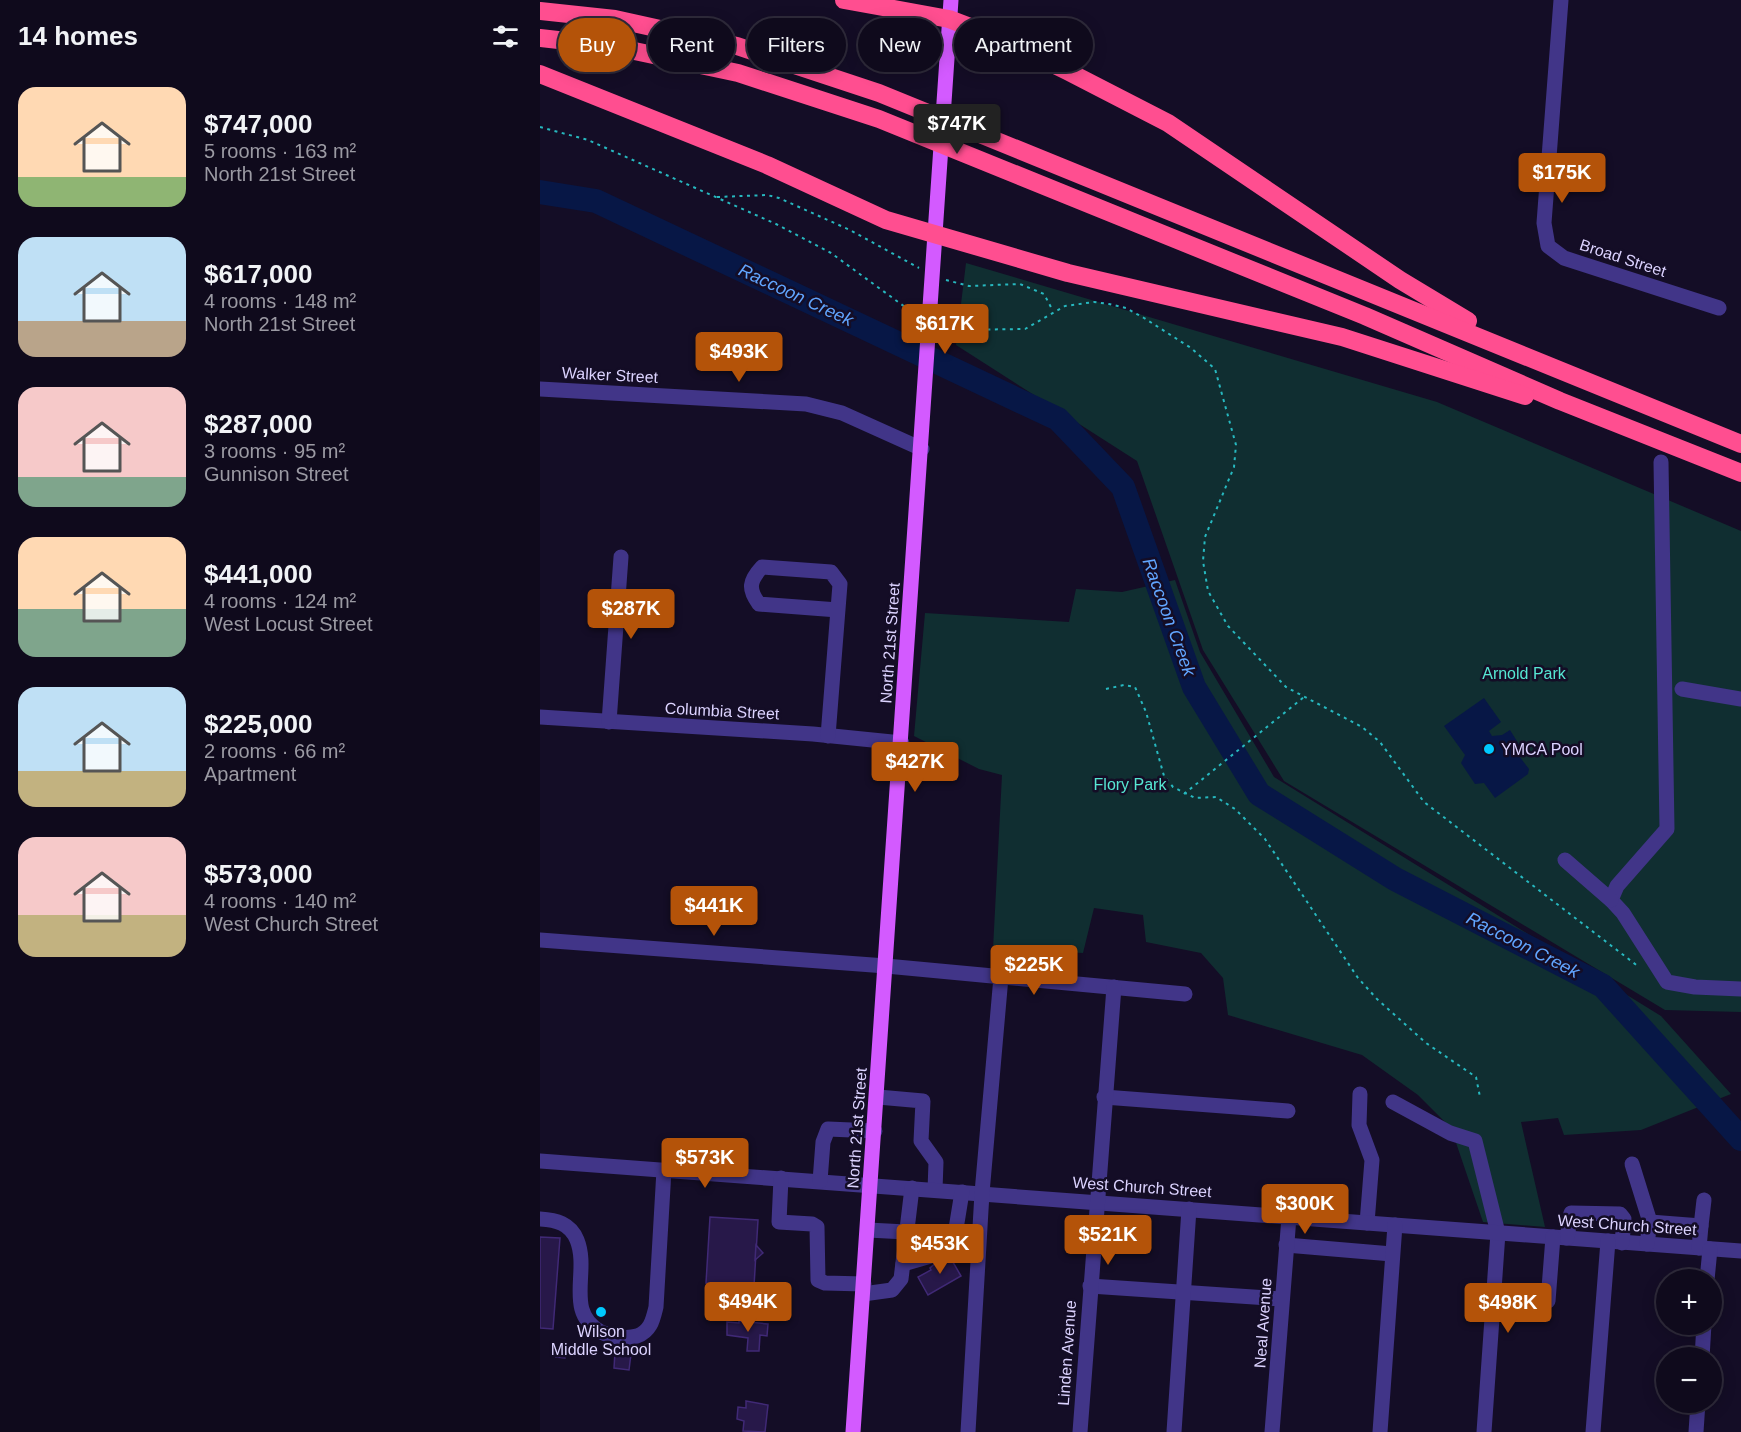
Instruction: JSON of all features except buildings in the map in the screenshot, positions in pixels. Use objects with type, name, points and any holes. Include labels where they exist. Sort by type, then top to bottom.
[{"type":"highway","points":[[844,0],[949,19],[1004,40],[1168,123],[1459,318],[1510,339],[1537,360]]},
{"type":"highway","points":[[540,11],[615,19],[737,46],[796,63],[1010,145],[1741,444]]},
{"type":"highway","points":[[540,38],[611,46],[728,70],[797,90],[879,118],[1365,316],[1560,401],[1741,473]]},
{"type":"highway","points":[[540,74],[767,165],[886,220],[935,236],[1068,273],[1342,337],[1420,360],[1517,395],[1560,401]]},
{"type":"main road","name":"North 21st Street","points":[[853,1432],[922,449],[925,399],[924,312],[933,277],[951,0]]},
{"type":"street","name":"Broad Street","points":[[1561,0],[1544,224],[1548,246],[1564,258],[1719,308]]},
{"type":"street","name":"Walker Street","points":[[540,389],[806,404],[842,413],[922,449]]},
{"type":"street","points":[[1611,900],[1617,885],[1667,829],[1661,462]]},
{"type":"street","points":[[609,722],[621,557]]},
{"type":"street","points":[[828,736],[838,610],[840,584],[831,572],[762,567],[752,578],[751,592],[759,604],[838,610]]},
{"type":"street","points":[[1682,689],[1741,699]]},
{"type":"street","name":"Columbia Street","points":[[540,717],[902,743]]},
{"type":"street","points":[[1565,860],[1623,913],[1667,982],[1695,987],[1741,989]]},
{"type":"street","points":[[540,940],[886,966],[1185,994]]},
{"type":"street","points":[[968,1432],[982,1193],[1001,977]]},
{"type":"street","name":"Linden Avenue","points":[[1080,1432],[1114,987]]},
{"type":"street","points":[[1360,1094],[1359,1125],[1372,1160],[1367,1223]]},
{"type":"street","points":[[878,1097],[923,1101],[921,1141],[936,1162],[935,1190]]},
{"type":"street","points":[[1104,1097],[1288,1111]]},
{"type":"street","points":[[1393,1102],[1450,1133],[1475,1141],[1498,1233],[1484,1432]]},
{"type":"street","points":[[820,1181],[823,1142],[828,1129],[875,1131]]},
{"type":"street","name":"West Church Street","points":[[540,1161],[1741,1251]]},
{"type":"street","points":[[1632,1164],[1650,1221],[1647,1244]]},
{"type":"street","points":[[540,1219],[560,1221],[570,1228],[578,1241],[580,1310],[585,1321],[606,1334],[621,1337],[637,1336],[646,1332],[652,1324],[656,1307],[664,1170]]},
{"type":"street","points":[[781,1178],[779,1222],[812,1224],[818,1227],[818,1280],[864,1289],[892,1290],[901,1279],[912,1188]]},
{"type":"street","points":[[903,1264],[948,1251],[954,1234],[962,1192]]},
{"type":"street","points":[[1704,1200],[1701,1226],[1706,1269]]},
{"type":"street","points":[[1174,1432],[1189,1209]]},
{"type":"street","points":[[1548,1301],[1560,1238],[1570,1213],[1620,1214],[1624,1219],[1615,1242],[1593,1432]]},
{"type":"street","name":"Neal Avenue","points":[[1272,1432],[1289,1217]]},
{"type":"street","points":[[1650,1221],[1701,1226]]},
{"type":"street","points":[[1380,1432],[1395,1225]]},
{"type":"street","points":[[868,1230],[906,1232]]},
{"type":"street","points":[[1287,1245],[1392,1254]]},
{"type":"street","points":[[1090,1286],[1282,1299]]},
{"type":"street","points":[[1696,1432],[1697,1413]]},
{"type":"path","points":[[540,127],[588,140],[776,224],[831,253],[907,311],[924,312]]},
{"type":"path","points":[[714,197],[779,198],[850,230],[933,277],[969,286],[1020,284],[1040,291],[1053,310]]},
{"type":"path","points":[[939,325],[950,330],[1025,329],[1053,310],[1094,302],[1126,308],[1191,348],[1215,369],[1236,445],[1234,467],[1205,537],[1203,561],[1208,591],[1228,626],[1286,687],[1362,727],[1380,742],[1424,802],[1643,970]]},
{"type":"path","points":[[1106,689],[1124,685],[1135,687],[1146,711],[1164,776],[1184,795],[1195,798],[1216,797],[1235,809],[1265,839],[1358,978],[1377,999],[1426,1043],[1476,1077],[1480,1097]]},
{"type":"path","points":[[1184,795],[1192,786],[1304,697]]},
{"type":"green space","name":"Arnold Park","points":[[966,263],[1437,402],[1741,531],[1741,1012],[1665,1010],[1284,781],[1203,650],[1137,461],[956,345]]},
{"type":"green space","name":"Flory Park","points":[[1175,580],[1200,652],[1274,777],[1661,1016],[1731,1094],[1641,1130],[1564,1135],[1558,1118],[1521,1122],[1545,1227],[1483,1222],[1451,1128],[1418,1095],[1362,1055],[1228,1015],[1223,978],[1201,953],[1146,942],[1143,915],[1094,908],[1083,953],[993,949],[1002,775],[979,769],[914,736],[925,613],[1069,622],[1076,589],[1122,592]]},
{"type":"water","name":"YMCA Pool","points":[[1484,698],[1501,722],[1489,731],[1492,736],[1502,735],[1510,730],[1520,746],[1516,752],[1529,769],[1528,774],[1495,798],[1484,783],[1475,784],[1461,763],[1465,755],[1444,726]]},
{"type":"waterway","name":"Raccoon Creek","points":[[540,192],[596,201],[1058,419],[1123,487],[1194,687],[1259,794],[1395,879],[1603,986],[1741,1139]]},
{"type":"place","name":"YMCA Pool","points":[[1489,749]]},
{"type":"place","name":"Wilson Middle School","points":[[601,1312]]}]
